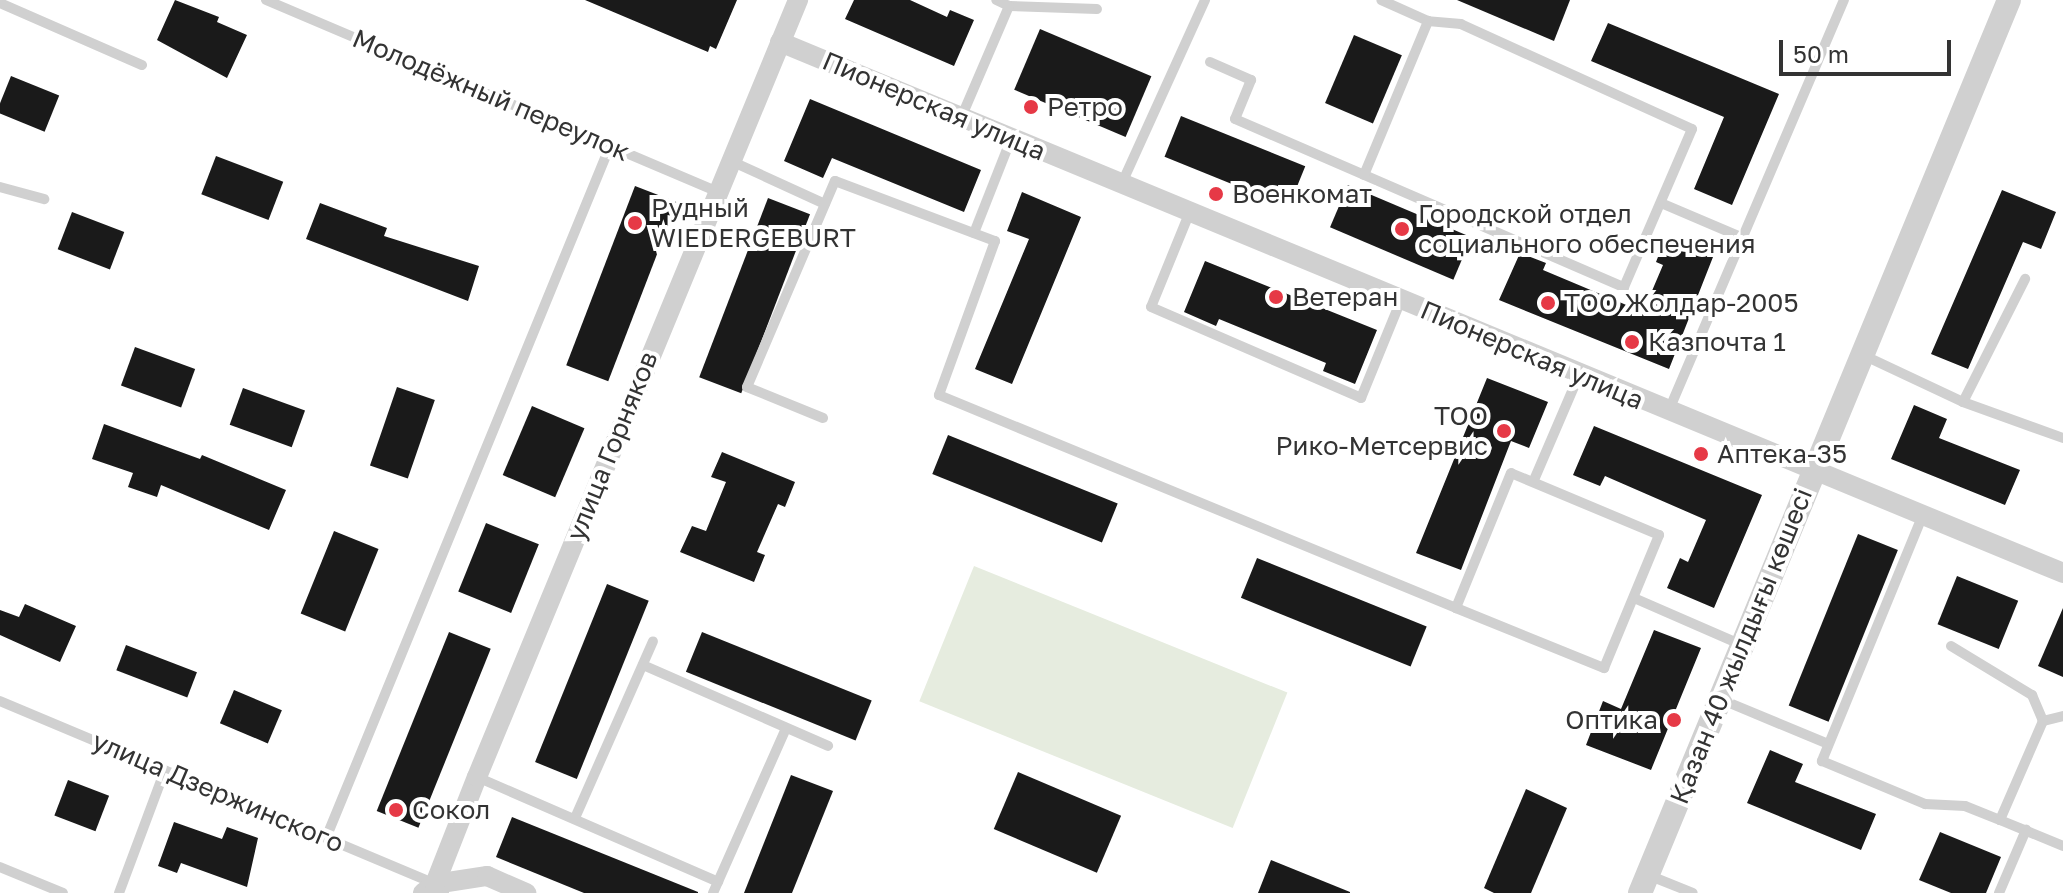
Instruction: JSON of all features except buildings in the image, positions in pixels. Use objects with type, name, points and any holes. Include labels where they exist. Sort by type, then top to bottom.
[{"type":"street","name":"улица Горняков","points":[[432,890],[716,191],[798,0]]},
{"type":"street","name":"Қазан 40 жылдығы көшесі","points":[[1644,884],[2009,0]]},
{"type":"street","name":"Пионерская улица","points":[[780,42],[1122,183],[1189,214],[2063,573]]},
{"type":"street","points":[[432,890],[487,876],[526,893]]},
{"type":"lane","name":"Молодёжный переулок","points":[[266,0],[716,191]]},
{"type":"lane","points":[[996,0],[1009,6],[1097,9]]},
{"type":"lane","points":[[1122,183],[1205,0]]},
{"type":"lane","points":[[1210,62],[1251,80],[1235,119],[1624,287],[1692,129],[1461,24],[1428,21],[1381,0]]},
{"type":"lane","points":[[1668,411],[1844,0]]},
{"type":"lane","points":[[0,3],[142,65]]},
{"type":"lane","points":[[961,118],[1009,6]]},
{"type":"lane","points":[[1364,175],[1428,21]]},
{"type":"lane","points":[[974,233],[1011,139]]},
{"type":"lane","points":[[326,838],[610,146]]},
{"type":"lane","points":[[729,161],[825,204]]},
{"type":"lane","points":[[823,418],[747,387],[835,181],[995,241],[939,395],[1456,608],[1604,668],[1659,535],[1534,480],[1511,473],[1456,608]]},
{"type":"lane","points":[[0,187],[44,199]]},
{"type":"lane","points":[[1661,203],[1743,238]]},
{"type":"lane","points":[[1189,214],[1151,307],[1361,398],[1401,300]]},
{"type":"lane","points":[[1963,402],[2025,279]]},
{"type":"lane","points":[[1863,355],[1963,402],[2063,438]]},
{"type":"lane","points":[[1534,480],[1579,375]]},
{"type":"lane","points":[[1922,517],[1822,761],[1925,804],[1965,806],[2063,846]]},
{"type":"lane","points":[[1634,598],[1742,645]]},
{"type":"lane","points":[[575,818],[653,641]]},
{"type":"lane","points":[[1951,646],[2032,695],[2043,721],[2000,820]]},
{"type":"lane","points":[[643,665],[828,746]]},
{"type":"lane","points":[[1720,699],[1828,744]]},
{"type":"lane","name":"улица Дзержинского","points":[[0,701],[326,838],[432,890]]},
{"type":"lane","points":[[2043,721],[2063,716]]},
{"type":"lane","points":[[713,893],[786,728]]},
{"type":"lane","points":[[119,893],[165,770]]},
{"type":"lane","points":[[477,777],[718,882]]},
{"type":"lane","points":[[1999,893],[2026,830]]},
{"type":"lane","points":[[0,867],[63,893]]},
{"type":"lane","points":[[1644,884],[1693,893]]},
{"type":"shaded area","points":[[974,566],[1287,693],[1233,828],[919,701]]},
{"type":"place","name":"Ретро","points":[[1031,107]]},
{"type":"place","name":"Военкомат","points":[[1216,194]]},
{"type":"place","name":"Рудный WIEDERGEBURT","points":[[635,223]]},
{"type":"place","name":"Городской отдел социального обеспечения","points":[[1402,229]]},
{"type":"place","name":"Ветеран","points":[[1276,297]]},
{"type":"place","name":"ТОО Жолдар-2005","points":[[1548,303]]},
{"type":"place","name":"Казпочта 1","points":[[1632,342]]},
{"type":"place","name":"ТОО Рико-Метсервис","points":[[1504,431]]},
{"type":"place","name":"Аптека-35","points":[[1701,454]]},
{"type":"place","name":"Оптика","points":[[1674,720]]},
{"type":"place","name":"Сокол","points":[[396,810]]}]
